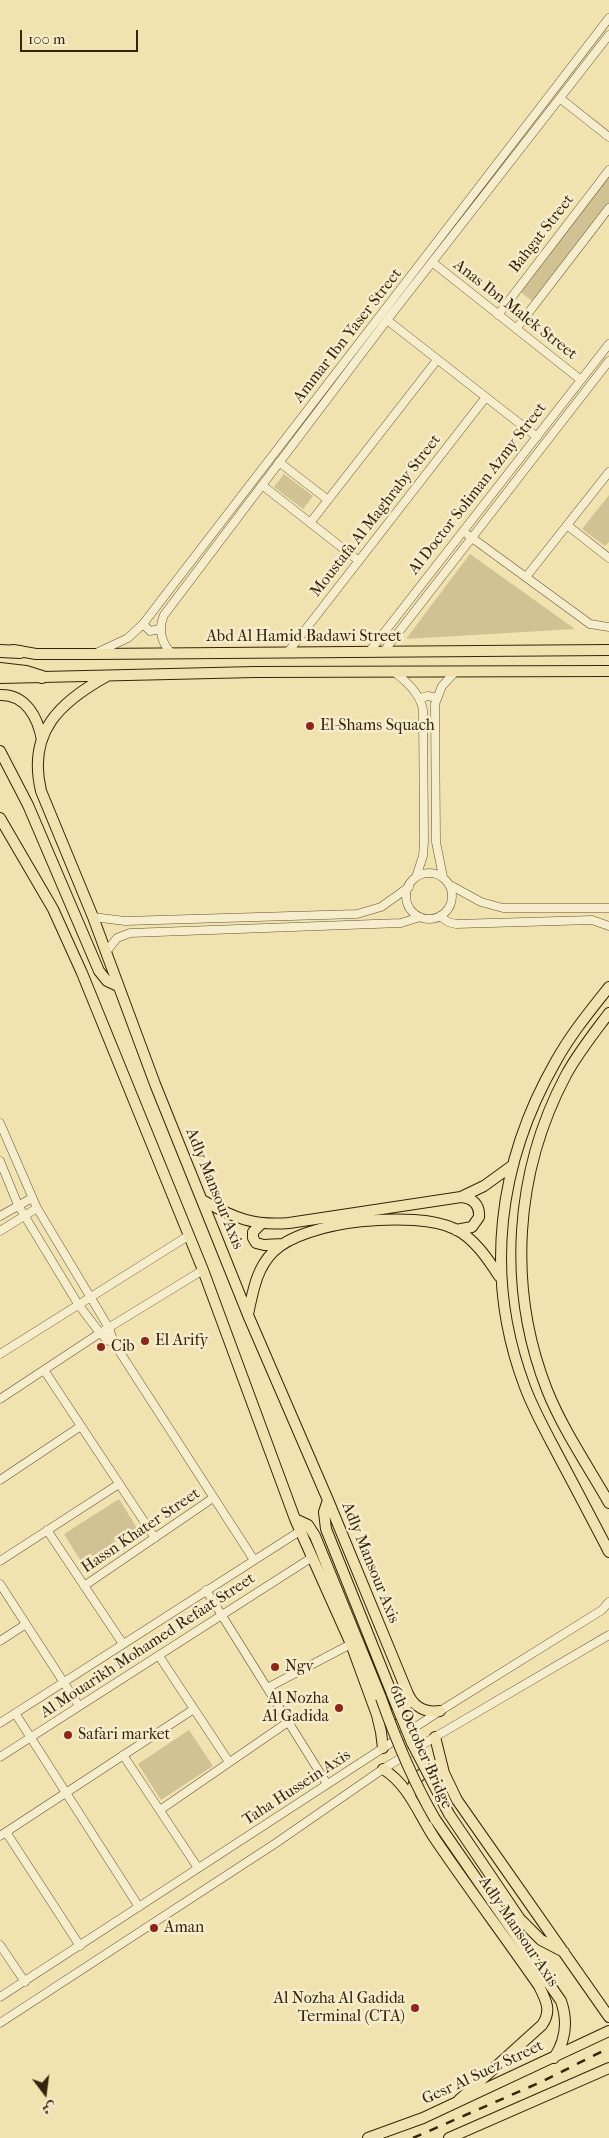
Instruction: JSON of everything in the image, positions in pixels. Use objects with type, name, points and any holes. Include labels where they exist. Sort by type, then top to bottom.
[{"type":"highway","points":[[0,652],[20,652]]},
{"type":"highway","points":[[0,669],[42,677]]},
{"type":"main road","name":"Abd Al Hamid Badawi Street","points":[[0,646],[20,652],[94,654],[609,650]]},
{"type":"main road","points":[[0,678],[255,672],[609,671]]},
{"type":"main road","name":"Adly Mansour Axis","points":[[107,676],[81,690],[66,702],[53,719],[42,741],[38,765],[41,791],[93,917],[155,1084],[204,1201],[248,1315],[328,1500],[410,1698]]},
{"type":"main road","points":[[0,695],[8,695],[26,705],[38,722],[42,741]]},
{"type":"main road","points":[[0,751],[28,805],[100,971],[107,981],[118,986]]},
{"type":"main road","points":[[0,818],[64,932],[202,1270],[295,1519],[351,1644],[377,1714],[383,1748]]},
{"type":"main road","points":[[609,987],[567,1043],[528,1117],[513,1165],[501,1228],[500,1277],[512,1348],[525,1388],[543,1427],[609,1552]]},
{"type":"main road","points":[[609,1013],[578,1056],[549,1112],[529,1178],[522,1218],[520,1250],[523,1298],[539,1369],[558,1413],[609,1503]]},
{"type":"main road","points":[[204,1201],[237,1219],[261,1224],[289,1223],[461,1197],[484,1186],[513,1165]]},
{"type":"main road","points":[[456,1230],[472,1227],[479,1217],[477,1205],[467,1198],[461,1197]]},
{"type":"main road","points":[[261,1224],[253,1232],[253,1238],[256,1243],[264,1245],[282,1244],[313,1232],[351,1223],[422,1221],[439,1224],[456,1230],[485,1256],[500,1277]]},
{"type":"main road","points":[[248,1315],[258,1274],[267,1258],[282,1244]]},
{"type":"main road","name":"6th October Bridge","points":[[328,1500],[324,1512],[326,1529],[412,1743],[449,1814],[520,1919],[541,1940],[565,1952]]},
{"type":"main road","name":"6th October Bridge","points":[[295,1519],[308,1525],[315,1536],[400,1749],[435,1820],[543,1984],[561,2001],[566,2022],[562,2044],[554,2058]]},
{"type":"main road","points":[[377,1714],[387,1716],[396,1713],[405,1707],[410,1698],[416,1706],[425,1710],[440,1711]]},
{"type":"main road","name":"Adly Mansour Axis","points":[[434,1737],[444,1773],[463,1808],[609,2017]]},
{"type":"main road","name":"Adly Mansour Axis","points":[[384,1770],[399,1782],[434,1838],[543,1984],[548,2008],[546,2020],[460,2100]]},
{"type":"main road","points":[[410,1797],[415,1780],[423,1773],[433,1770],[444,1773]]},
{"type":"main road","name":"Gesr Al Suez Street","points":[[368,2138],[423,2118],[609,2031]]},
{"type":"main road","points":[[449,2138],[607,2070]]},
{"type":"street","name":"Ammar Ibn Yaser Street","points":[[94,654],[128,638],[143,624],[609,18]]},
{"type":"street","name":"Ammar Ibn Yaser Street","points":[[160,629],[164,615],[262,484],[609,35]]},
{"type":"street","points":[[561,99],[609,137]]},
{"type":"street","name":"Bahgat Street","points":[[498,315],[609,170]]},
{"type":"street","points":[[516,329],[609,208]]},
{"type":"street","name":"Anas Ibn Malek Street","points":[[432,262],[581,380]]},
{"type":"street","points":[[388,320],[537,436]]},
{"type":"street","name":"Al Doctor Soliman Azmy Street","points":[[369,652],[609,344]]},
{"type":"street","points":[[310,523],[437,360]]},
{"type":"street","name":"Al Doctor Soliman Azmy Street","points":[[384,651],[609,362]]},
{"type":"street","name":"Moustafa Al Maghraby Street","points":[[288,652],[486,398]]},
{"type":"street","points":[[279,462],[328,500]]},
{"type":"street","points":[[526,577],[609,472]]},
{"type":"street","points":[[262,484],[359,561]]},
{"type":"street","points":[[567,525],[609,558]]},
{"type":"street","points":[[463,531],[590,624],[609,627]]},
{"type":"street","points":[[143,624],[150,631],[160,629],[163,642],[171,653]]},
{"type":"street","points":[[93,917],[118,921],[357,914],[381,907],[408,886],[416,877],[423,856],[423,715],[420,698],[393,671]]},
{"type":"street","points":[[456,671],[446,680],[437,698],[436,842],[443,877],[450,885],[481,902],[503,908],[609,908]]},
{"type":"street","points":[[420,698],[428,696],[437,698]]},
{"type":"street","points":[[416,877],[430,873],[443,877]]},
{"type":"street","points":[[408,886],[407,902],[412,911],[420,917],[430,919],[440,916],[450,905],[452,895],[450,885]]},
{"type":"street","points":[[440,916],[448,922],[456,924],[592,920],[609,926]]},
{"type":"street","points":[[106,952],[121,936],[134,933],[401,923],[420,917]]},
{"type":"street","points":[[118,921],[117,931],[121,936]]},
{"type":"street","points":[[0,1123],[37,1208],[90,1296],[114,1343],[254,1560]]},
{"type":"street","points":[[0,1161],[18,1206],[78,1304],[100,1333],[107,1340],[114,1343]]},
{"type":"street","points":[[0,1216],[32,1198]]},
{"type":"street","points":[[0,1231],[37,1208]]},
{"type":"street","points":[[0,1354],[188,1236]]},
{"type":"street","points":[[0,1399],[100,1333],[202,1270]]},
{"type":"street","points":[[44,1370],[155,1538]]},
{"type":"street","points":[[0,1480],[81,1426]]},
{"type":"street","points":[[0,1561],[119,1484]]},
{"type":"street","name":"Hassn Khater Street","points":[[84,1586],[213,1498]]},
{"type":"street","points":[[47,1530],[123,1644]]},
{"type":"street","name":"Al Mouarikh Mohamed Refaat Street","points":[[0,1723],[300,1531]]},
{"type":"street","name":"Al Mouarikh Mohamed Refaat Street","points":[[0,1757],[311,1558]]},
{"type":"street","points":[[0,1584],[80,1706]]},
{"type":"street","points":[[206,1590],[327,1784]]},
{"type":"street","name":"Taha Hussein Axis","points":[[0,1997],[440,1711],[605,1610],[609,1602]]},
{"type":"street","points":[[0,1641],[26,1624]]},
{"type":"street","name":"Taha Hussein Axis","points":[[0,2023],[276,1843],[434,1737],[609,1635]]},
{"type":"street","points":[[268,1688],[351,1644]]},
{"type":"street","points":[[159,1656],[229,1762]]},
{"type":"street","points":[[80,1946],[3,1834],[194,1709]]},
{"type":"street","points":[[15,1713],[139,1907]]},
{"type":"street","points":[[160,1810],[288,1722]]},
{"type":"street","points":[[123,1755],[198,1868]]},
{"type":"street","points":[[0,1945],[25,1982]]},
{"type":"shaded area","points":[[609,177],[609,205],[532,301],[518,290]]},
{"type":"shaded area","points":[[284,474],[313,496],[303,509],[274,487]]},
{"type":"shaded area","points":[[609,495],[609,542],[605,546],[582,529]]},
{"type":"shaded area","points":[[470,554],[575,629],[406,639]]},
{"type":"shaded area","points":[[119,1499],[137,1528],[82,1563],[64,1534]]},
{"type":"shaded area","points":[[189,1730],[213,1766],[161,1800],[138,1764]]},
{"type":"railway","points":[[413,2138],[541,2082],[609,2048]]},
{"type":"place","name":"El-Shams Squach","points":[[310,726]]},
{"type":"place","name":"El Arify","points":[[145,1341]]},
{"type":"place","name":"Cib","points":[[101,1347]]},
{"type":"place","name":"Ngv","points":[[275,1667]]},
{"type":"place","name":"Al Nozha Al Gadida","points":[[339,1708]]},
{"type":"place","name":"Safari market","points":[[68,1735]]},
{"type":"place","name":"Aman","points":[[154,1928]]},
{"type":"place","name":"Al Nozha Al Gadida Terminal (CTA)","points":[[415,2008]]}]
